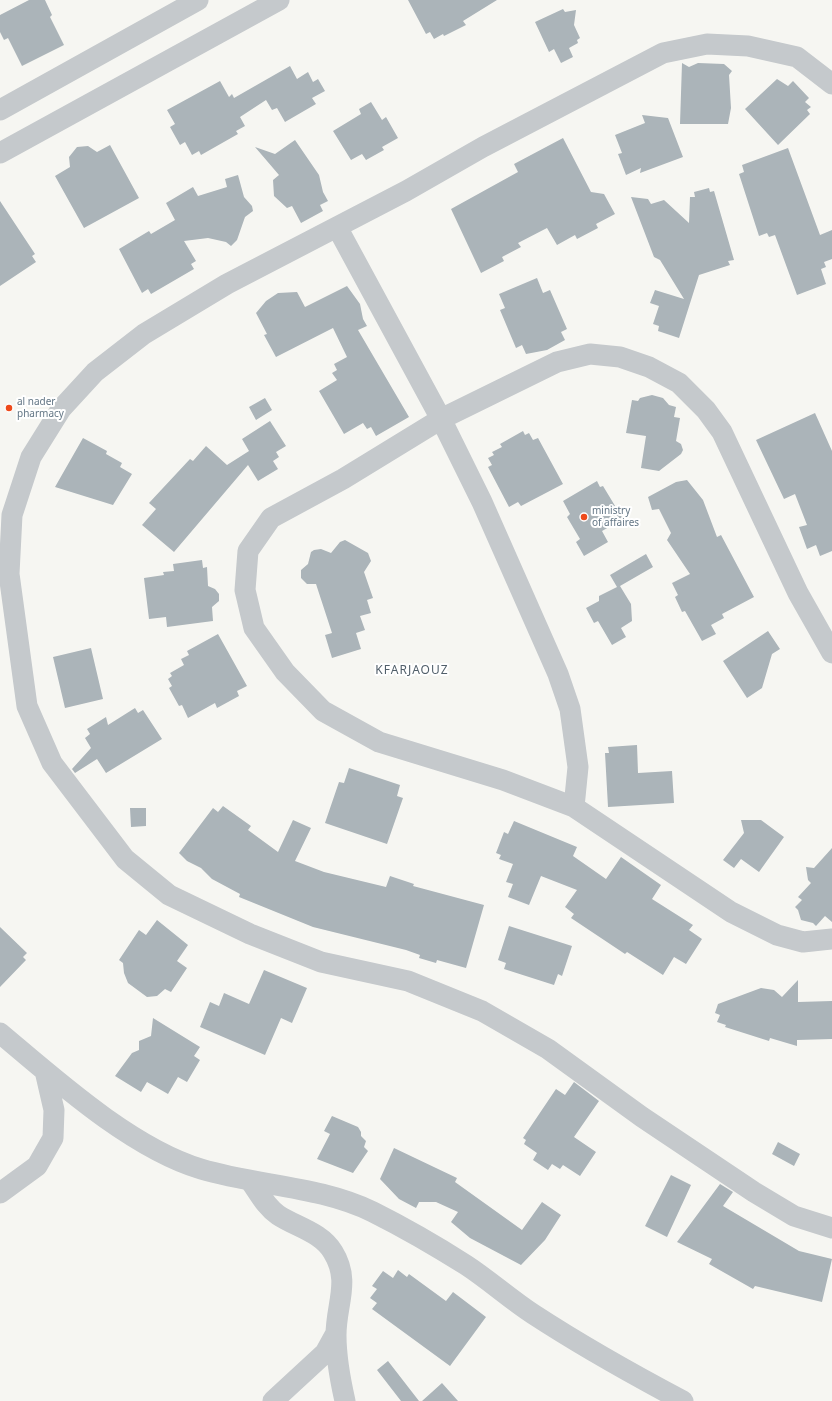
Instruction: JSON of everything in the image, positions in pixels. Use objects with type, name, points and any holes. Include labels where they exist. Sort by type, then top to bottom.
[{"type":"street","points":[[0,110],[198,0]]},
{"type":"street","points":[[0,153],[279,0]]},
{"type":"street","points":[[832,84],[797,57],[748,46],[707,44],[663,53],[573,99],[406,191],[227,284],[144,334],[90,378],[61,409],[31,457],[12,515],[9,574],[19,654],[28,706],[52,763],[125,859],[168,895],[250,934],[321,962],[408,981],[482,1010],[548,1049],[642,1117],[754,1192],[794,1216],[832,1228]]},
{"type":"street","points":[[337,227],[441,419],[482,502],[558,674],[570,709],[578,767],[574,807]]},
{"type":"street","points":[[832,653],[798,592],[722,432],[706,410],[679,383],[649,367],[620,357],[590,354],[558,362],[441,419],[343,479],[271,518],[248,551],[245,590],[254,628],[284,672],[323,711],[379,742],[503,780],[574,807],[731,912],[777,934],[803,942],[832,939]]},
{"type":"street","points":[[0,1033],[45,1071],[114,1123],[153,1148],[201,1169],[251,1182],[293,1188],[336,1198],[370,1211],[467,1266],[531,1313],[609,1362],[683,1401]]},
{"type":"street","points":[[0,1193],[37,1166],[53,1138],[54,1110],[45,1071]]},
{"type":"street","points":[[251,1182],[265,1202],[278,1215],[322,1240],[333,1250],[343,1279],[336,1333],[337,1360],[345,1401]]},
{"type":"street","points":[[273,1401],[325,1352],[336,1333]]},
{"type":"building","points":[[29,0],[45,0],[52,15],[50,17],[64,45],[22,66],[8,38],[4,40],[0,32],[0,15]]},
{"type":"building","points":[[408,0],[497,0],[463,21],[466,25],[444,36],[443,34],[434,39],[430,32],[426,34]]},
{"type":"building","points":[[563,9],[565,12],[576,10],[574,25],[580,38],[577,40],[578,43],[569,48],[573,57],[561,63],[554,49],[549,52],[535,22]]},
{"type":"building","points":[[682,63],[689,67],[698,63],[724,64],[732,71],[729,75],[731,108],[728,124],[680,124]]},
{"type":"building","points":[[290,66],[297,79],[308,72],[313,82],[318,79],[325,91],[312,98],[316,104],[285,122],[277,108],[272,110],[266,100],[240,117],[245,126],[236,131],[238,134],[201,155],[199,151],[192,155],[185,142],[180,145],[170,127],[175,124],[167,110],[220,81],[229,97],[232,94],[234,98]]},
{"type":"building","points":[[777,79],[788,86],[793,81],[809,98],[805,102],[811,107],[807,110],[810,114],[778,145],[745,109]]},
{"type":"building","points":[[371,102],[382,120],[386,117],[398,138],[382,147],[384,150],[366,160],[362,154],[351,160],[333,131],[361,114],[359,109]]},
{"type":"building","points":[[642,115],[668,118],[683,157],[640,173],[641,168],[626,175],[618,154],[622,153],[615,135],[645,123]]},
{"type":"building","points":[[563,138],[591,192],[604,194],[615,214],[596,224],[598,228],[577,239],[575,235],[557,245],[547,228],[518,243],[521,247],[502,257],[504,261],[481,273],[451,209],[518,172],[514,164]]},
{"type":"building","points":[[295,140],[319,175],[323,192],[328,201],[320,205],[323,211],[301,223],[292,206],[287,208],[274,196],[273,180],[279,175],[255,147],[275,154]]},
{"type":"building","points":[[110,145],[139,198],[84,228],[55,176],[70,167],[69,157],[77,147],[88,146],[97,152]]},
{"type":"building","points":[[788,148],[820,235],[832,230],[832,259],[824,262],[826,267],[821,269],[826,284],[797,295],[775,235],[769,237],[767,233],[759,236],[739,174],[744,172],[742,165]]},
{"type":"building","points":[[238,175],[244,197],[252,206],[253,211],[245,217],[237,240],[231,246],[226,242],[208,238],[184,241],[196,261],[191,264],[194,269],[151,294],[148,289],[142,293],[119,249],[149,231],[151,234],[175,220],[166,203],[193,187],[198,196],[227,187],[225,179]]},
{"type":"building","points":[[709,188],[710,192],[714,191],[734,260],[728,261],[730,265],[699,275],[679,338],[658,331],[659,326],[653,324],[659,306],[650,303],[655,290],[684,299],[660,260],[654,257],[631,197],[648,199],[651,204],[664,200],[689,223],[690,197],[695,197],[694,192]]},
{"type":"building","points":[[0,201],[35,254],[32,256],[36,262],[0,286]]},
{"type":"building","points":[[537,278],[543,293],[550,290],[567,329],[561,332],[565,340],[547,350],[526,354],[522,345],[516,348],[500,310],[505,308],[499,294]]},
{"type":"building","points":[[347,286],[360,304],[363,319],[367,326],[358,330],[409,417],[376,436],[371,427],[367,429],[363,423],[344,434],[319,391],[337,380],[332,373],[337,370],[334,364],[347,357],[333,328],[276,357],[264,335],[267,334],[256,313],[266,301],[278,293],[297,292],[305,307]]},
{"type":"building","points":[[652,395],[663,398],[669,405],[676,407],[674,417],[680,418],[676,441],[681,444],[683,450],[681,454],[659,471],[641,468],[646,436],[626,433],[632,400],[638,401],[640,398]]},
{"type":"building","points":[[265,398],[272,410],[256,420],[249,407]]},
{"type":"building","points":[[815,413],[832,451],[832,551],[820,556],[816,545],[807,549],[799,527],[807,525],[795,494],[784,499],[756,440]]},
{"type":"building","points":[[270,421],[286,446],[276,452],[279,457],[273,461],[278,469],[258,481],[248,465],[174,552],[142,525],[156,509],[149,503],[190,459],[193,461],[206,446],[227,465],[249,451],[242,439]]},
{"type":"building","points":[[523,431],[525,435],[529,433],[533,440],[538,438],[563,484],[521,506],[518,502],[509,507],[488,467],[492,465],[488,458],[494,455],[492,452],[502,447],[500,444]]},
{"type":"building","points":[[83,438],[107,451],[106,454],[122,463],[120,467],[132,474],[113,505],[55,487]]},
{"type":"building","points":[[687,480],[703,500],[717,537],[721,535],[754,597],[722,614],[724,618],[711,625],[716,634],[702,641],[685,611],[682,612],[675,597],[678,595],[672,583],[690,574],[667,540],[671,533],[659,509],[652,510],[648,497],[676,482]]},
{"type":"building","points":[[597,481],[600,487],[603,486],[623,519],[602,531],[608,542],[584,556],[576,542],[580,539],[567,517],[570,514],[563,501]]},
{"type":"building","points":[[345,540],[368,553],[371,561],[364,572],[373,598],[367,600],[371,613],[360,616],[365,630],[356,633],[361,649],[332,658],[325,635],[332,633],[316,584],[307,584],[301,578],[301,570],[308,564],[311,552],[321,549],[331,553],[340,542]]},
{"type":"building","points":[[646,554],[653,567],[620,586],[631,604],[632,621],[621,628],[626,637],[612,645],[598,621],[594,623],[586,608],[599,601],[599,596],[617,587],[610,575]]},
{"type":"building","points":[[202,560],[203,568],[207,567],[208,586],[215,589],[219,594],[219,601],[212,607],[213,621],[167,627],[166,617],[149,619],[144,578],[164,575],[163,572],[174,571],[173,564]]},
{"type":"building","points":[[768,631],[780,649],[772,654],[762,688],[747,698],[723,661]]},
{"type":"building","points":[[218,634],[247,686],[237,691],[239,696],[217,708],[215,703],[188,718],[182,705],[179,706],[169,688],[172,686],[168,679],[172,676],[170,673],[184,665],[181,659],[189,655],[187,651]]},
{"type":"building","points":[[91,648],[103,699],[65,708],[53,657]]},
{"type":"building","points":[[135,708],[138,713],[143,710],[162,739],[106,773],[97,759],[75,773],[72,769],[91,748],[85,738],[90,734],[87,729],[106,717],[108,725]]},
{"type":"building","points":[[637,745],[638,773],[672,771],[674,803],[608,807],[605,753],[609,753],[608,747]]},
{"type":"building","points":[[349,768],[400,785],[397,796],[403,798],[387,844],[325,823],[339,782],[344,783]]},
{"type":"building","points":[[223,806],[251,826],[248,830],[278,852],[293,820],[311,828],[295,861],[324,872],[386,887],[390,876],[414,884],[413,886],[484,905],[466,968],[437,960],[436,963],[419,958],[420,955],[406,950],[313,927],[239,897],[240,894],[212,879],[201,868],[187,861],[179,853],[213,808],[218,812]]},
{"type":"building","points":[[130,808],[146,808],[146,826],[131,827]]},
{"type":"building","points":[[741,820],[761,820],[784,837],[759,872],[741,859],[734,868],[723,860],[744,833]]},
{"type":"building","points":[[514,821],[577,847],[573,856],[606,879],[621,857],[661,885],[652,899],[693,925],[689,930],[702,939],[686,964],[674,957],[663,975],[627,952],[625,954],[571,918],[574,914],[565,907],[577,890],[541,876],[529,905],[508,897],[513,884],[506,882],[513,864],[499,859],[501,855],[496,853],[504,832],[508,834]]},
{"type":"building","points":[[832,848],[832,922],[825,916],[816,926],[813,923],[801,920],[798,910],[795,907],[802,900],[798,897],[811,883],[808,880],[806,867],[814,868]]},
{"type":"building","points":[[157,920],[188,945],[177,961],[187,968],[171,992],[165,989],[157,996],[147,997],[128,983],[124,973],[123,963],[119,960],[139,930],[146,935]]},
{"type":"building","points":[[509,926],[572,946],[562,976],[558,974],[554,985],[504,969],[506,963],[498,960]]},
{"type":"building","points":[[0,927],[27,953],[23,957],[26,960],[0,987]]},
{"type":"building","points":[[264,970],[307,988],[292,1023],[281,1018],[265,1055],[200,1027],[210,1002],[219,1006],[224,993],[249,1004]]},
{"type":"building","points":[[798,980],[798,1002],[832,1001],[832,1039],[797,1040],[797,1046],[770,1038],[769,1041],[725,1027],[726,1025],[717,1022],[720,1015],[715,1013],[718,1004],[761,988],[774,990],[782,997]]},
{"type":"building","points":[[153,1018],[200,1047],[194,1056],[200,1060],[187,1082],[178,1077],[168,1094],[147,1082],[141,1092],[115,1076],[132,1053],[139,1050],[139,1041],[151,1036]]},
{"type":"building","points":[[574,1082],[599,1101],[574,1137],[596,1152],[580,1176],[563,1165],[560,1169],[552,1164],[548,1170],[533,1160],[537,1153],[524,1144],[526,1140],[523,1138],[556,1089],[565,1095]]},
{"type":"building","points":[[332,1116],[358,1127],[361,1132],[361,1136],[366,1141],[364,1147],[368,1151],[353,1173],[317,1159],[330,1134],[324,1131]]},
{"type":"building","points":[[778,1142],[800,1154],[794,1166],[772,1154]]},
{"type":"building","points":[[394,1148],[457,1178],[455,1182],[522,1230],[542,1202],[561,1215],[545,1240],[521,1265],[470,1238],[451,1222],[458,1212],[436,1202],[419,1202],[416,1208],[399,1199],[380,1179]]},
{"type":"building","points":[[671,1175],[691,1185],[667,1237],[645,1226]]},
{"type":"building","points":[[720,1184],[733,1192],[723,1206],[799,1251],[832,1259],[822,1302],[755,1286],[753,1289],[709,1264],[712,1259],[677,1242]]},
{"type":"building","points":[[398,1270],[407,1277],[409,1274],[446,1301],[453,1292],[486,1317],[450,1366],[372,1309],[377,1303],[370,1298],[377,1289],[372,1286],[383,1271],[393,1278]]},
{"type":"building","points":[[388,1361],[419,1401],[401,1401],[377,1370]]},
{"type":"building","points":[[442,1383],[458,1401],[422,1401]]},
{"type":"place","name":"al nader pharmacy","points":[[9,408]]},
{"type":"place","name":"ministry of affaires","points":[[584,517]]},
{"type":"district","name":"KFARJAOUZ","points":[[412,671]]}]
